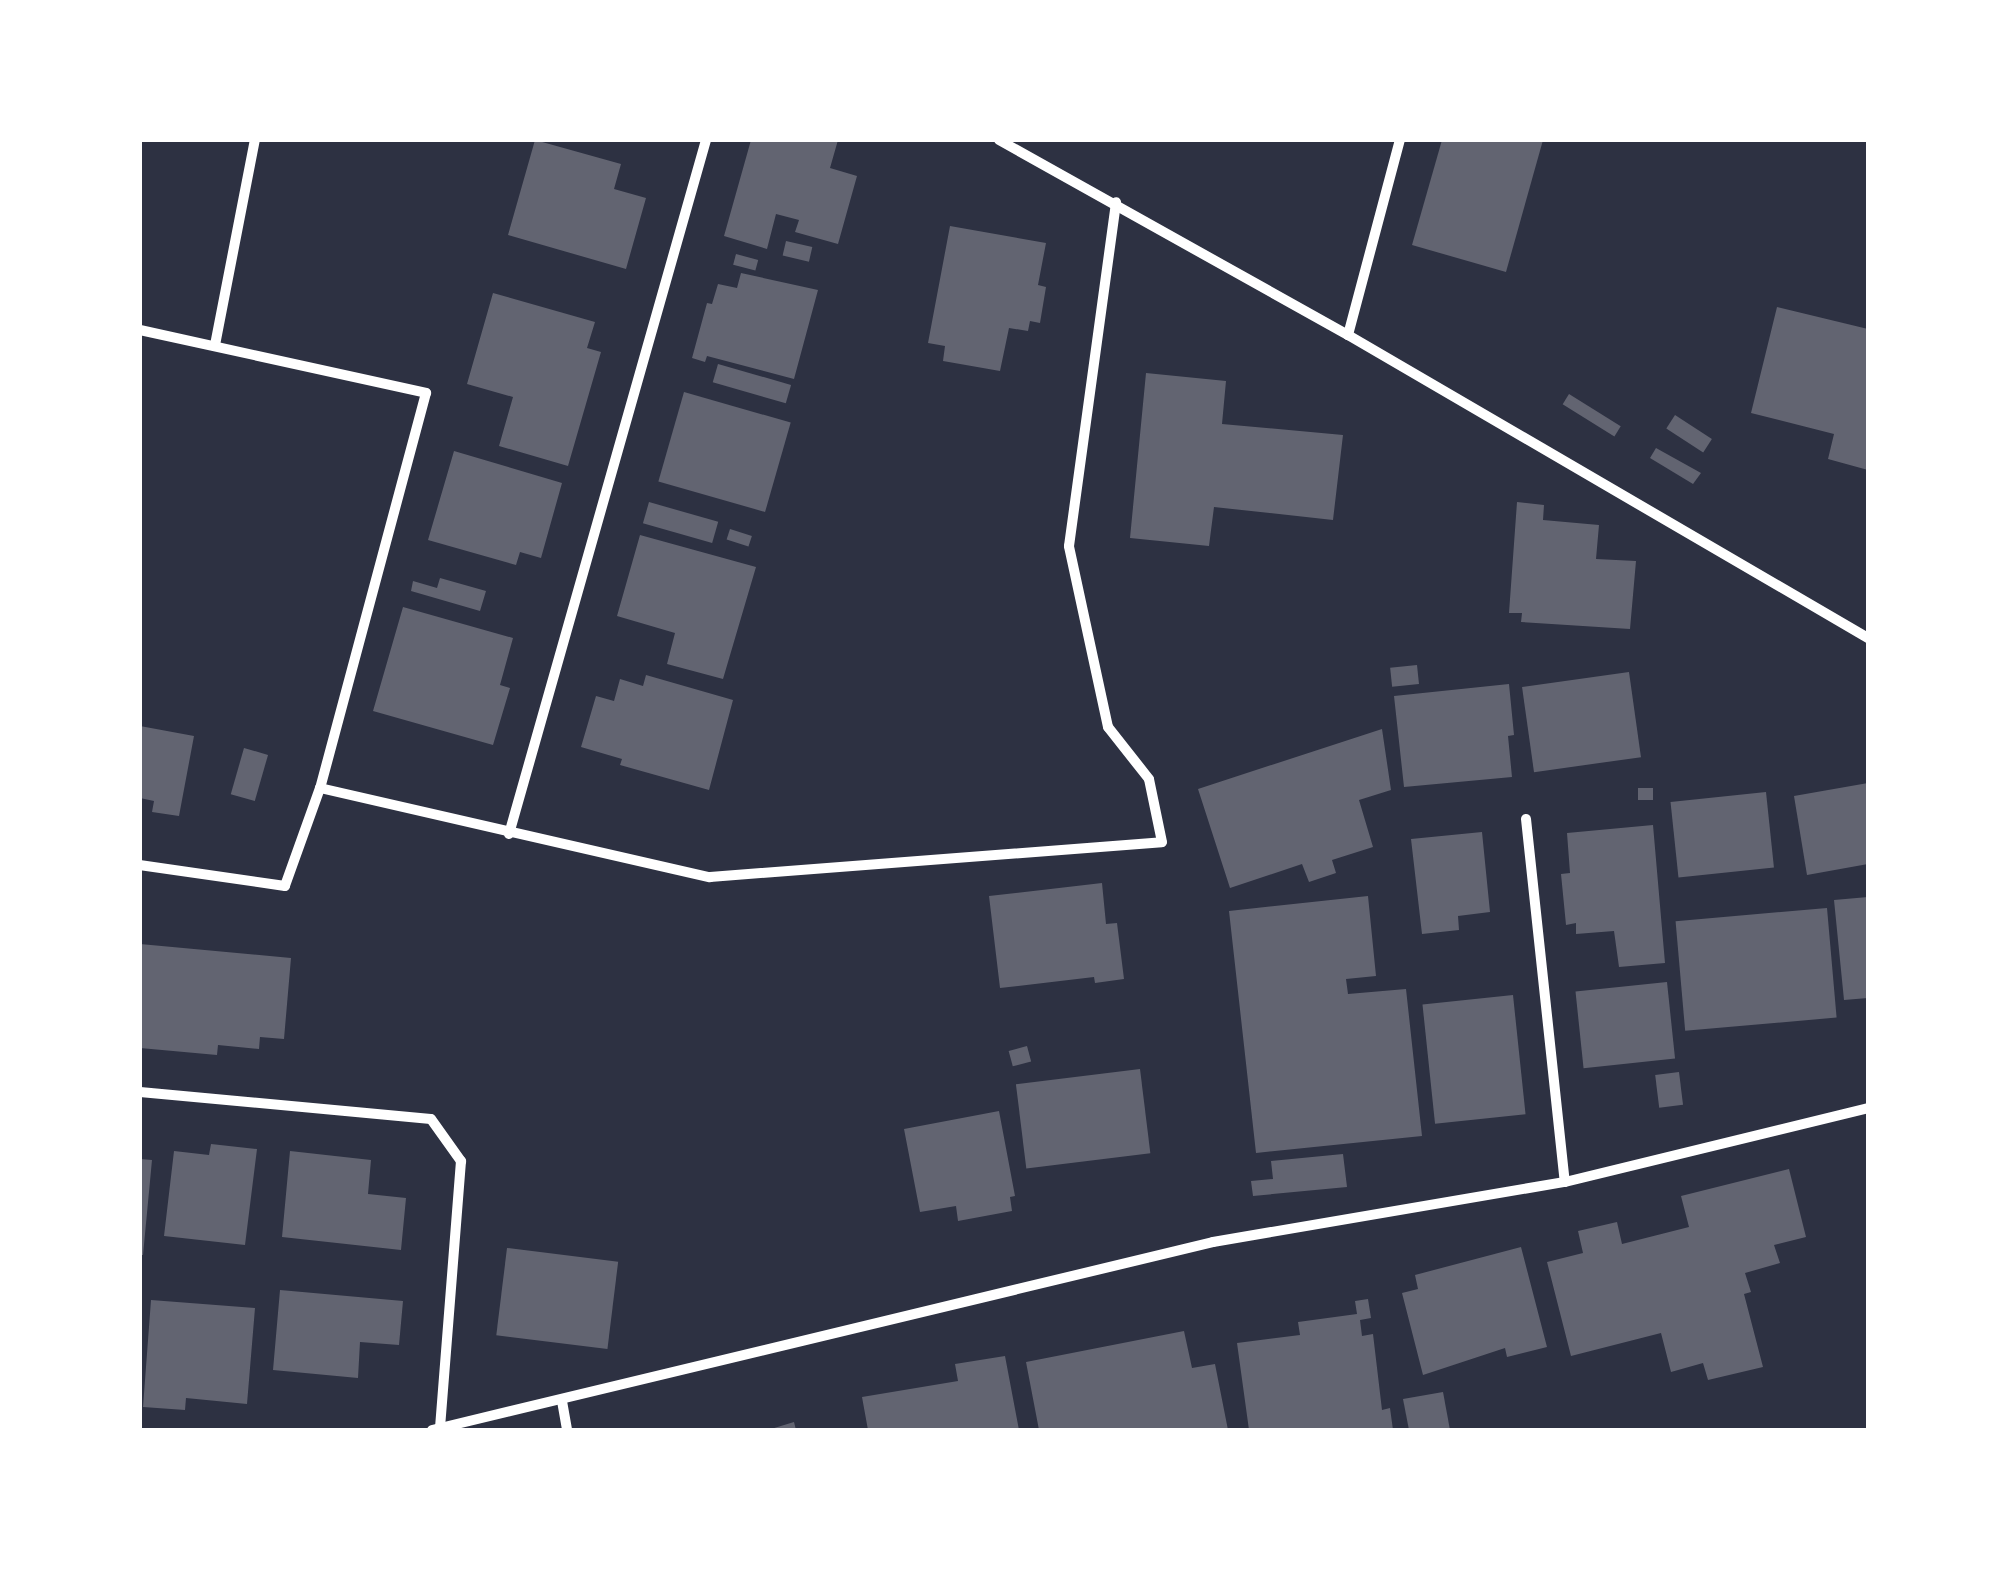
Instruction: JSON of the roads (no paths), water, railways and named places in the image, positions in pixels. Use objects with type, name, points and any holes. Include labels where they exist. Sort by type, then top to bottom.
[{"type":"street","points":[[215,345],[255,140]]},
{"type":"street","points":[[509,834],[706,140]]},
{"type":"street","points":[[999,140],[1116,202],[1868,638]]},
{"type":"street","points":[[1348,335],[1400,140]]},
{"type":"street","points":[[320,788],[710,877],[1162,842],[1148,779],[1108,727],[1069,546],[1116,202]]},
{"type":"street","points":[[140,330],[426,393],[320,788],[286,886],[140,865]]},
{"type":"street","points":[[1526,818],[1565,1182]]},
{"type":"street","points":[[140,1092],[431,1119],[461,1161],[436,1429],[1213,1242],[1565,1182],[1868,1108]]},
{"type":"street","points":[[562,1401],[567,1430]]}]
